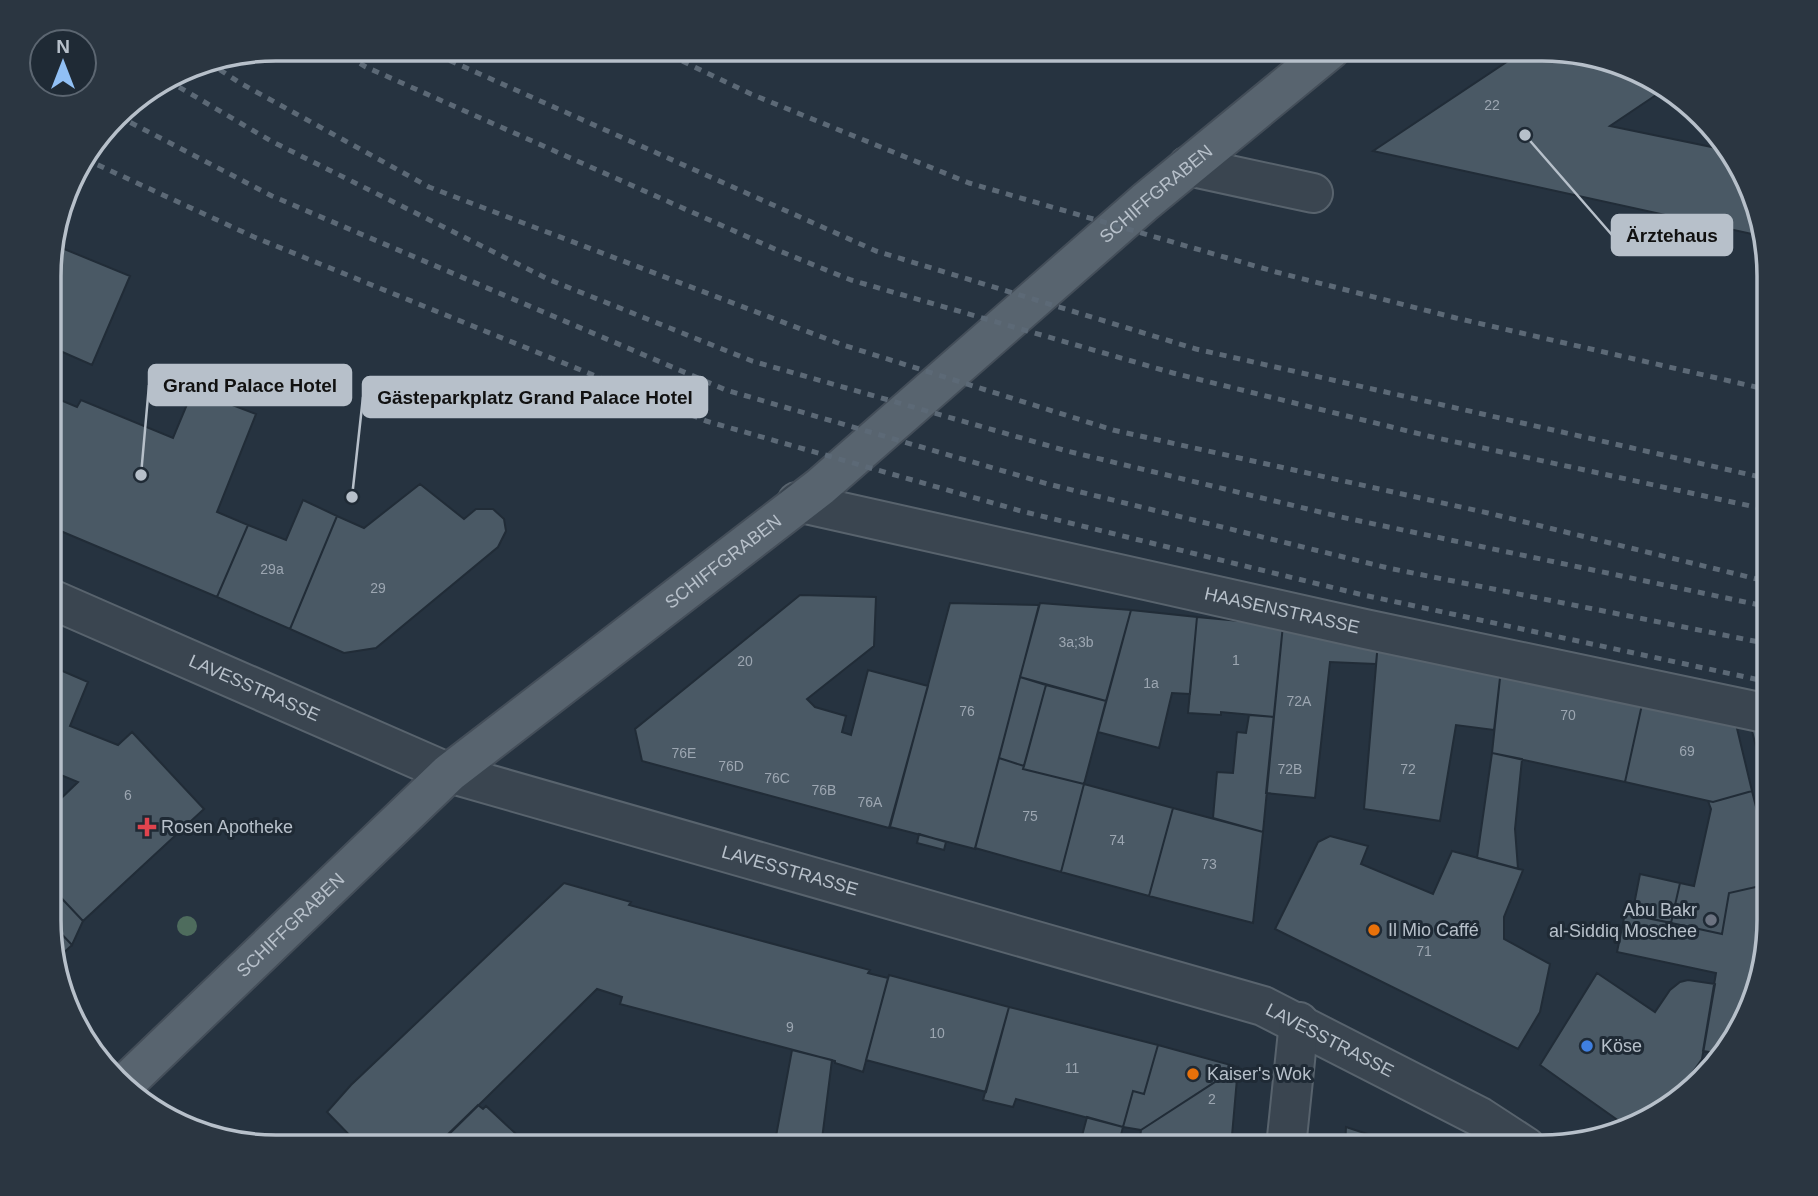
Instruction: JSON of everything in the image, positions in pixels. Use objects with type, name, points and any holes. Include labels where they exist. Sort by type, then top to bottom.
[{"type":"main road","name":"SCHIFFGRABEN","points":[[131,1078],[449,773],[820,486],[1188,166],[1313,61]]},
{"type":"street","points":[[1188,166],[1313,193]]},
{"type":"street","name":"HAASENSTRASSE","points":[[797,502],[1365,629],[1756,711]]},
{"type":"street","name":"LAVESSTRASSE","points":[[61,603],[449,773],[1264,1006],[1480,1117],[1506,1134]]},
{"type":"street","points":[[1287,1134],[1299,1022]]},
{"type":"building","points":[[1508,61],[1570,63],[1598,69],[1624,78],[1657,95],[1610,126],[1714,147],[1735,181],[1753,234],[1373,151]]},
{"type":"building","points":[[63,248],[130,276],[92,365],[61,351]]},
{"type":"building","points":[[193,390],[256,414],[217,512],[248,525],[217,597],[61,531],[61,400],[77,407],[81,400],[173,438]]},
{"type":"building","points":[[420,484],[464,519],[476,509],[493,509],[504,519],[506,531],[498,547],[376,648],[344,653],[290,629],[337,516],[364,528]]},
{"type":"building","points":[[303,500],[337,516],[290,629],[217,597],[248,525],[286,540]]},
{"type":"building","points":[[800,595],[876,597],[874,646],[807,699],[815,707],[846,716],[842,732],[851,735],[868,670],[928,686],[889,828],[642,761],[635,729]]},
{"type":"building","points":[[950,603],[1039,605],[975,849],[890,827]]},
{"type":"building","points":[[1040,603],[1131,610],[1106,701],[1020,677]]},
{"type":"building","points":[[1131,610],[1197,617],[1190,694],[1172,693],[1159,748],[1098,732]]},
{"type":"building","points":[[1197,617],[1283,625],[1274,717],[1221,712],[1221,715],[1188,713]]},
{"type":"building","points":[[1283,625],[1378,642],[1376,664],[1330,662],[1315,798],[1266,793]]},
{"type":"building","points":[[1378,642],[1501,669],[1494,730],[1456,725],[1440,821],[1364,809]]},
{"type":"building","points":[[1501,669],[1643,700],[1625,782],[1492,753]]},
{"type":"building","points":[[61,670],[88,682],[70,726],[118,745],[132,732],[204,809],[83,921],[61,898],[61,798],[78,782],[61,775]]},
{"type":"building","points":[[1020,677],[1046,685],[1024,766],[999,758]]},
{"type":"building","points":[[1046,685],[1106,701],[1084,784],[1023,769]]},
{"type":"building","points":[[1643,700],[1735,720],[1752,791],[1713,802],[1625,782]]},
{"type":"building","points":[[1249,715],[1274,717],[1263,832],[1213,818],[1217,772],[1233,773],[1237,732],[1246,733]]},
{"type":"building","points":[[1750,723],[1756,724],[1756,747]]},
{"type":"building","points":[[1492,753],[1522,759],[1515,829],[1518,869],[1477,858]]},
{"type":"building","points":[[999,758],[1024,766],[1023,769],[1084,784],[1061,872],[975,848]]},
{"type":"building","points":[[1084,784],[1173,808],[1149,896],[1061,872]]},
{"type":"building","points":[[1752,791],[1756,807],[1756,887],[1729,893],[1722,934],[1671,923],[1680,883],[1694,886],[1711,809],[1708,801]]},
{"type":"building","points":[[1173,808],[1263,832],[1253,923],[1149,896]]},
{"type":"building","points":[[919,834],[946,842],[944,850],[917,843]]},
{"type":"building","points":[[1330,836],[1368,846],[1361,864],[1433,894],[1452,851],[1523,870],[1504,917],[1504,939],[1550,964],[1540,1012],[1518,1049],[1275,929],[1318,842]]},
{"type":"building","points":[[1640,874],[1680,883],[1671,923],[1632,915]]},
{"type":"building","points":[[564,883],[631,902],[629,905],[870,970],[868,973],[888,978],[863,1072],[835,1061],[620,1004],[622,997],[597,989],[448,1135],[349,1135],[327,1112],[351,1085]]},
{"type":"building","points":[[1756,887],[1753,962],[1735,1015],[1711,1052],[1703,1051],[1716,973],[1617,952],[1625,913],[1722,934],[1729,893]]},
{"type":"building","points":[[61,898],[83,921],[72,945],[62,935]]},
{"type":"building","points":[[62,935],[72,945],[64,953]]},
{"type":"building","points":[[1597,973],[1655,1012],[1670,990],[1680,982],[1688,980],[1715,984],[1702,1059],[1691,1074],[1673,1090],[1624,1118],[1618,1120],[1540,1065]]},
{"type":"building","points":[[889,975],[1009,1007],[986,1092],[866,1060]]},
{"type":"building","points":[[1009,1007],[1158,1045],[1144,1094],[1133,1091],[1123,1127],[1016,1099],[1013,1107],[983,1100]]},
{"type":"building","points":[[1158,1045],[1238,1067],[1141,1130],[1123,1127],[1133,1091],[1144,1094]]},
{"type":"building","points":[[792,1050],[832,1060],[823,1135],[776,1135]]},
{"type":"building","points":[[1238,1067],[1232,1134],[1140,1134],[1141,1130]]},
{"type":"building","points":[[478,1105],[483,1109],[486,1106],[517,1135],[447,1135]]},
{"type":"building","points":[[1087,1117],[1123,1127],[1121,1134],[1082,1134]]},
{"type":"building","points":[[1346,1127],[1368,1134],[1346,1134]]},
{"type":"railway","points":[[356,61],[777,250],[851,280],[1173,373],[1428,436],[1756,507]]},
{"type":"railway","points":[[451,61],[876,251],[1196,349],[1756,476]]},
{"type":"railway","points":[[682,61],[751,94],[969,183],[1276,272],[1456,318],[1756,387]]},
{"type":"railway","points":[[219,69],[429,187],[843,345],[1113,430],[1488,513],[1756,579]]},
{"type":"railway","points":[[177,86],[271,141],[550,280],[752,361],[1067,451],[1341,517],[1756,604]]},
{"type":"railway","points":[[127,121],[272,196],[726,390],[1048,484],[1388,568],[1756,641]]},
{"type":"railway","points":[[94,163],[254,237],[706,421],[1021,511],[1359,594],[1756,679]]},
{"type":"place","name":"Ärztehaus","points":[[1525,135]]},
{"type":"place","name":"Grand Palace Hotel","points":[[141,475]]},
{"type":"place","name":"Gästeparkplatz Grand Palace Hotel","points":[[352,497]]},
{"type":"place","name":"Rosen Apotheke","points":[[147,827]]},
{"type":"place","name":"Abu Bakr al-Siddiq Moschee","points":[[1711,920]]},
{"type":"place","name":"Il Mio Caffé","points":[[1374,930]]},
{"type":"place","name":"Köse","points":[[1587,1046]]},
{"type":"place","name":"Kaiser's Wok","points":[[1193,1074]]}]
